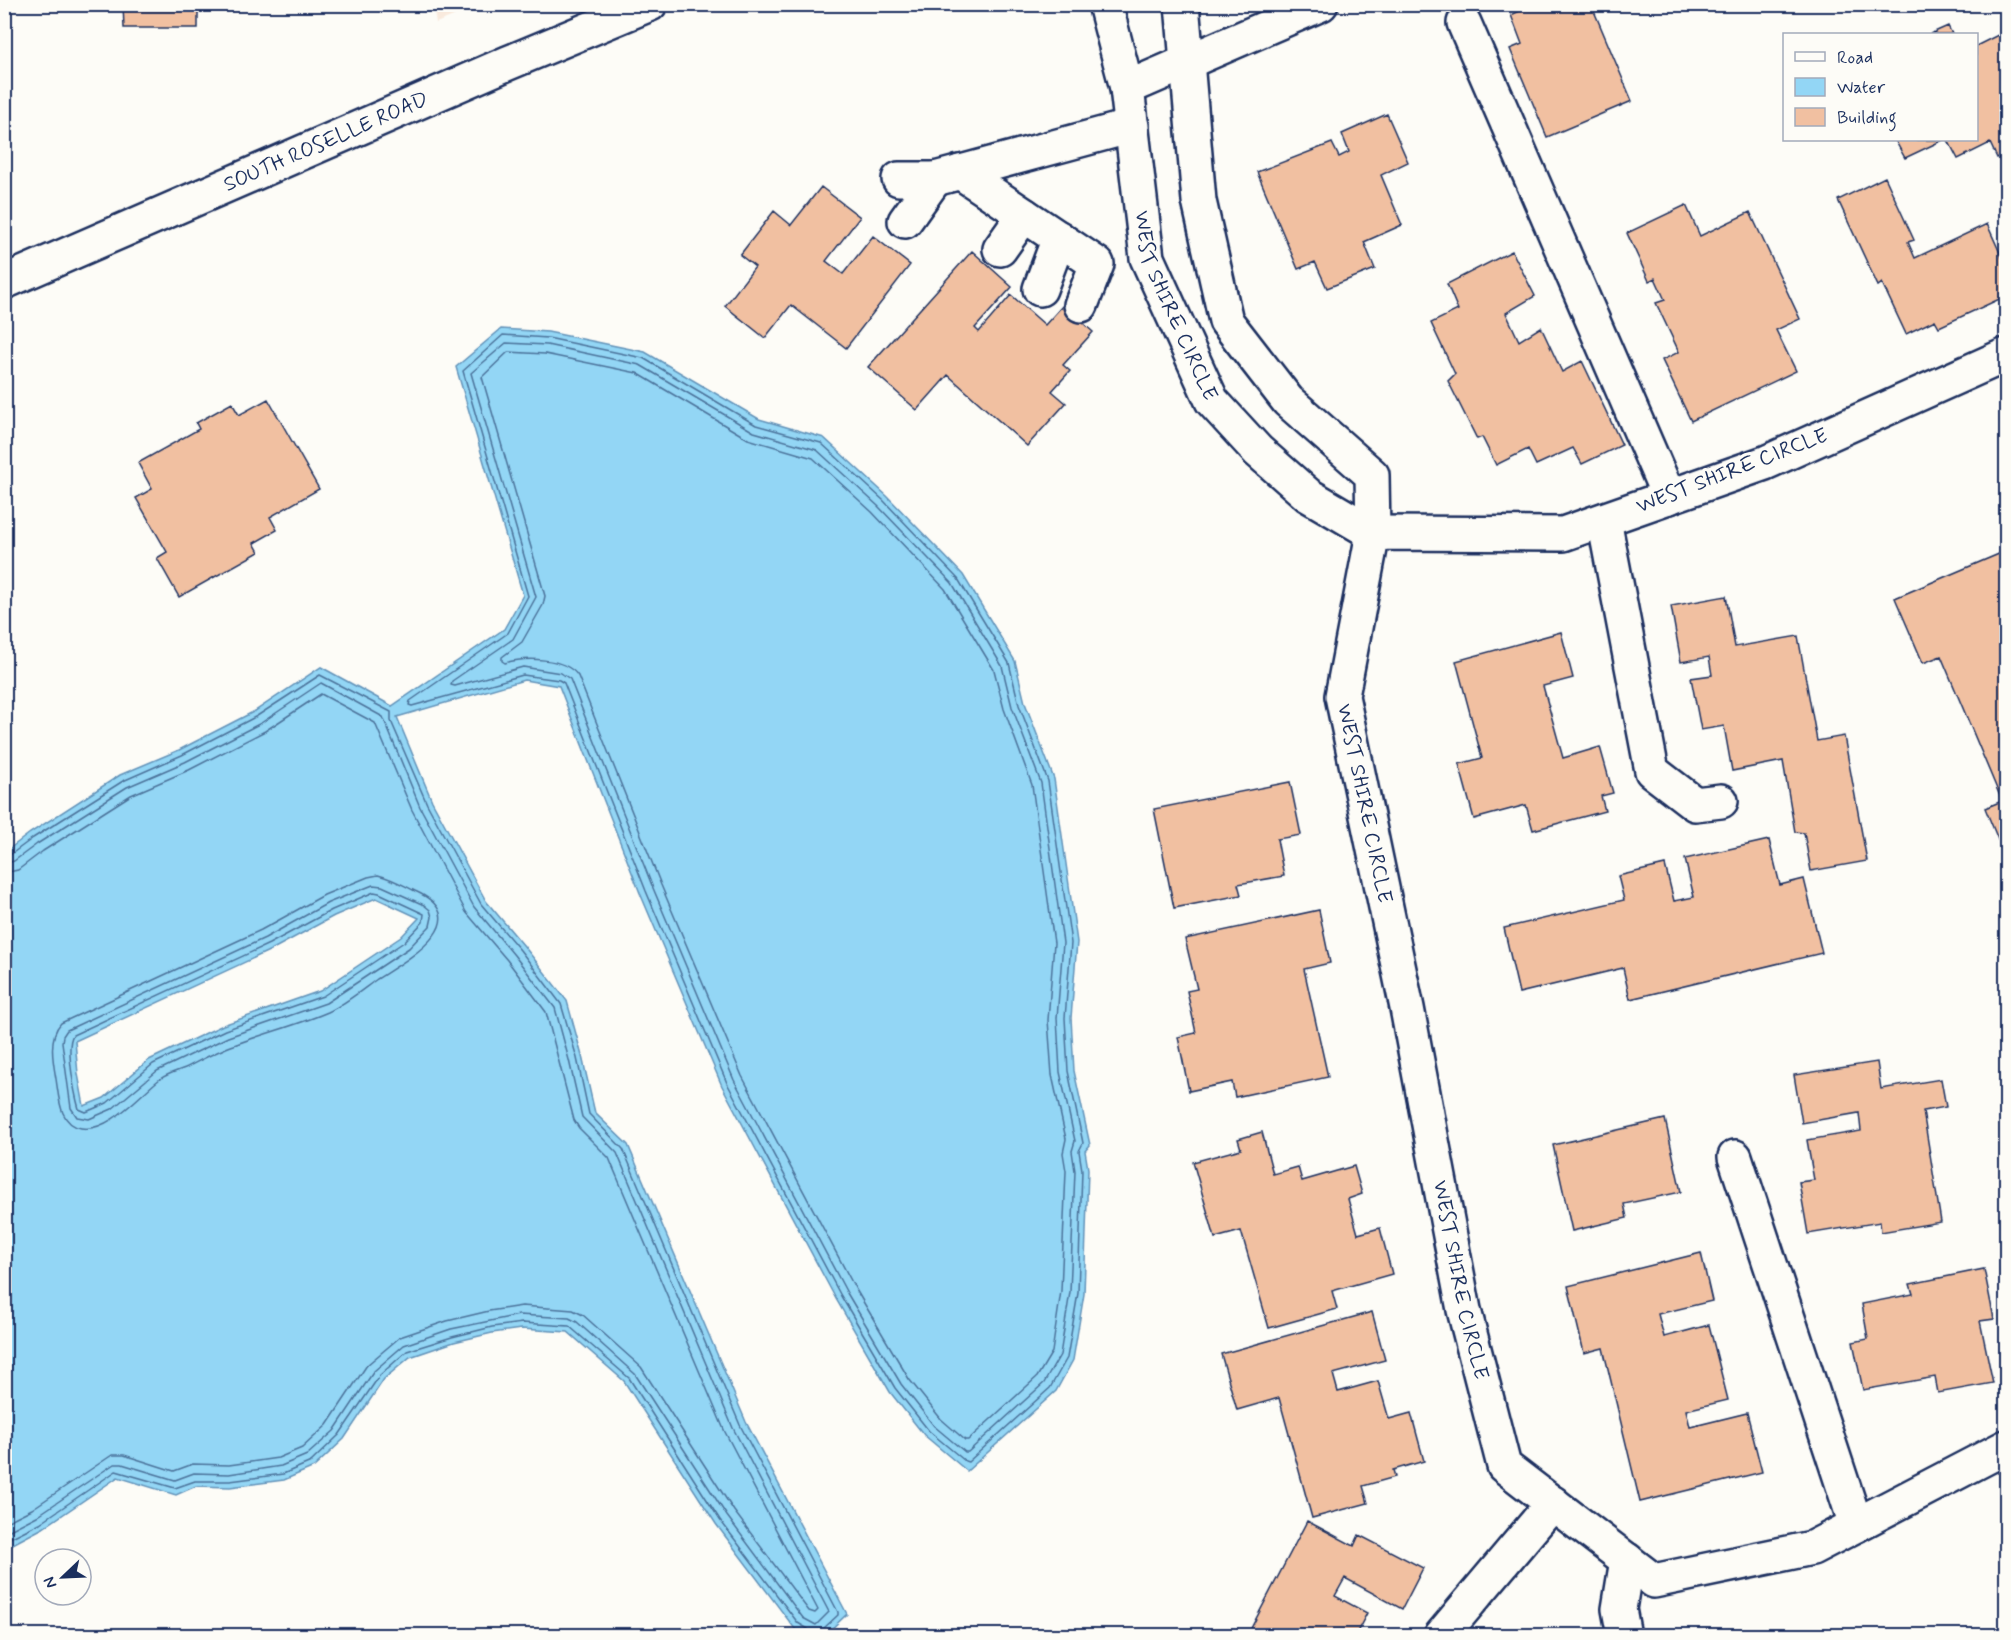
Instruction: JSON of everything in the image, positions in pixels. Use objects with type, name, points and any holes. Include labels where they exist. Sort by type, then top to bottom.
[{"type":"street","name":"SOUTH ROSELLE ROAD","points":[[4,282],[508,63],[650,4]]},
{"type":"street","name":"WEST SHIRE CIRCLE","points":[[1105,4],[1126,88],[1147,258],[1212,401],[1258,451],[1308,495],[1372,533],[1563,534],[1766,463],[2007,355]]},
{"type":"street","name":"WEST SHIRE CIRCLE","points":[[1182,4],[1199,201],[1226,321],[1288,401],[1372,475],[1372,533],[1342,696],[1407,1008],[1464,1310],[1504,1466],[1654,1581],[1812,1548],[2007,1447]]},
{"type":"street","points":[[1126,88],[1321,4]]},
{"type":"street","points":[[1464,23],[1669,497]]},
{"type":"street","points":[[899,179],[948,176],[1132,126]]},
{"type":"street","points":[[948,176],[1024,215],[1097,264],[1081,305]]},
{"type":"street","points":[[906,221],[948,176]]},
{"type":"street","points":[[1000,249],[1024,215]]},
{"type":"street","points":[[1040,289],[1059,238]]},
{"type":"street","points":[[1604,520],[1652,771],[1695,804],[1721,801]]},
{"type":"street","points":[[1735,1157],[1856,1526]]},
{"type":"street","points":[[1441,1635],[1553,1503]]},
{"type":"street","points":[[1624,1635],[1619,1609],[1627,1560]]},
{"type":"shaded area","points":[[433,4],[481,5],[436,23]]},
{"type":"water","points":[[501,329],[548,332],[645,352],[759,419],[824,438],[887,496],[963,575],[1015,661],[1025,703],[1054,779],[1077,942],[1071,1018],[1074,1071],[1090,1145],[1085,1151],[1088,1169],[1084,1294],[1073,1360],[1056,1391],[967,1471],[924,1435],[890,1392],[836,1299],[722,1086],[640,893],[559,686],[524,680],[397,717],[432,801],[486,901],[567,1001],[595,1113],[628,1145],[746,1422],[847,1614],[825,1635],[808,1635],[795,1629],[716,1524],[624,1381],[568,1332],[521,1329],[492,1333],[454,1342],[410,1357],[384,1379],[344,1439],[314,1467],[284,1480],[230,1487],[196,1486],[176,1495],[118,1477],[43,1528],[5,1547],[5,852],[30,833],[120,775],[179,750],[255,711],[321,667],[392,706],[504,629],[523,595],[456,367]],"holes":[[[376,898],[419,918],[401,937],[320,991],[223,1025],[149,1060],[104,1098],[84,1106],[75,1041],[271,950],[334,916]]]},
{"type":"building","points":[[123,4],[198,4],[198,28],[124,28]]},
{"type":"building","points":[[1535,4],[1591,4],[1632,101],[1547,137],[1510,49],[1522,44],[1511,15]]},
{"type":"building","points":[[1948,26],[1952,33],[1932,33]]},
{"type":"building","points":[[2006,31],[2006,153],[1997,158],[1990,143],[1958,159],[1949,141],[1978,141],[1978,45]]},
{"type":"building","points":[[1387,114],[1408,162],[1381,175],[1402,225],[1364,242],[1375,269],[1327,288],[1315,262],[1298,269],[1257,172],[1332,143],[1339,157],[1349,152],[1342,134]]},
{"type":"building","points":[[1896,141],[1941,141],[1905,158]]},
{"type":"building","points":[[1885,177],[1914,240],[1908,242],[1915,258],[1987,224],[2006,266],[2006,296],[1939,327],[1935,320],[1906,334],[1882,283],[1878,286],[1838,200]]},
{"type":"building","points":[[821,187],[860,217],[826,261],[843,274],[873,236],[910,265],[846,348],[791,305],[765,338],[725,306],[755,267],[740,255],[774,211],[791,225]]},
{"type":"building","points":[[1686,205],[1700,236],[1750,212],[1800,319],[1776,330],[1796,371],[1691,421],[1662,360],[1679,352],[1656,303],[1665,300],[1655,278],[1649,281],[1627,233]]},
{"type":"building","points":[[972,251],[1012,287],[975,328],[979,332],[1011,295],[1045,325],[1063,305],[1093,332],[1063,365],[1070,371],[1052,391],[1066,403],[1027,446],[948,375],[917,410],[868,367]]},
{"type":"building","points":[[1512,251],[1535,296],[1506,313],[1519,341],[1541,327],[1562,372],[1582,361],[1622,445],[1582,464],[1573,448],[1536,465],[1528,449],[1496,465],[1482,437],[1477,439],[1448,381],[1455,374],[1431,323],[1458,310],[1447,284]]},
{"type":"building","points":[[268,399],[319,489],[270,517],[277,530],[254,543],[259,552],[179,597],[157,558],[167,552],[136,498],[152,489],[138,463],[199,429],[196,423],[232,403],[239,415]]},
{"type":"building","points":[[2006,551],[2006,859],[1985,808],[2002,801],[1941,656],[1923,663],[1895,598]]},
{"type":"building","points":[[1726,596],[1735,647],[1798,636],[1817,741],[1844,736],[1867,861],[1811,871],[1804,833],[1795,832],[1783,761],[1732,771],[1724,726],[1701,730],[1691,678],[1712,675],[1709,657],[1681,662],[1671,606]]},
{"type":"building","points":[[1561,632],[1573,678],[1543,686],[1563,758],[1600,747],[1613,793],[1601,796],[1605,811],[1533,830],[1526,805],[1474,819],[1459,764],[1482,758],[1456,661]]},
{"type":"building","points":[[1290,782],[1301,835],[1277,839],[1284,876],[1238,884],[1241,895],[1174,908],[1154,809]]},
{"type":"building","points":[[1769,840],[1780,885],[1804,879],[1822,953],[1630,999],[1623,968],[1519,993],[1504,928],[1624,900],[1618,876],[1665,865],[1674,901],[1694,897],[1685,859]]},
{"type":"building","points":[[1319,910],[1330,963],[1304,969],[1328,1077],[1235,1097],[1232,1082],[1189,1091],[1178,1037],[1196,1033],[1187,991],[1197,989],[1185,939]]},
{"type":"building","points":[[1877,1062],[1881,1089],[1941,1079],[1946,1107],[1923,1111],[1941,1222],[1881,1232],[1880,1222],[1808,1234],[1799,1182],[1814,1180],[1807,1140],[1861,1131],[1859,1113],[1802,1123],[1794,1075]]},
{"type":"building","points":[[1665,1119],[1681,1192],[1624,1204],[1627,1218],[1572,1231],[1553,1145]]},
{"type":"building","points":[[1262,1132],[1273,1174],[1298,1167],[1302,1181],[1354,1166],[1362,1194],[1348,1199],[1358,1234],[1380,1228],[1392,1274],[1332,1291],[1337,1309],[1269,1328],[1241,1231],[1215,1238],[1193,1162],[1241,1149],[1238,1139]]},
{"type":"building","points":[[1701,1253],[1712,1301],[1658,1314],[1664,1337],[1709,1325],[1728,1400],[1686,1410],[1690,1427],[1747,1413],[1762,1472],[1640,1502],[1603,1348],[1584,1353],[1568,1286]]},
{"type":"building","points":[[1984,1269],[1994,1319],[1980,1321],[1993,1383],[1938,1393],[1935,1377],[1863,1390],[1853,1342],[1868,1339],[1862,1304],[1913,1294],[1910,1284]]},
{"type":"building","points":[[1372,1312],[1385,1360],[1333,1374],[1338,1392],[1378,1381],[1389,1419],[1411,1413],[1424,1461],[1393,1470],[1395,1477],[1363,1486],[1368,1503],[1312,1518],[1279,1398],[1237,1410],[1221,1354]]},
{"type":"building","points":[[1307,1521],[1354,1546],[1359,1535],[1423,1568],[1402,1609],[1345,1578],[1335,1596],[1367,1613],[1355,1636],[1247,1636]]}]
